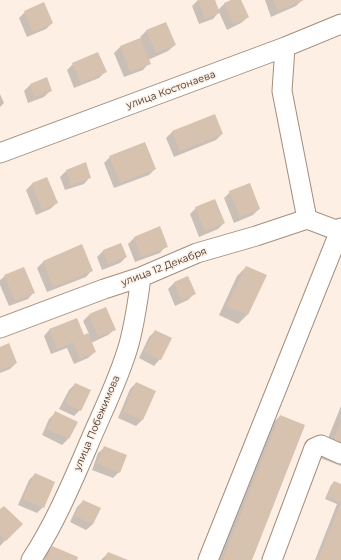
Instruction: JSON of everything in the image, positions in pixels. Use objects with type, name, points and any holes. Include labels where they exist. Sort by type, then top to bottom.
[{"type":"street","name":"улица Костонаева","points":[[0,153],[285,47],[341,24]]},
{"type":"street","points":[[208,560],[340,230],[307,219],[282,91],[285,47]]},
{"type":"street","name":"улица 12 Декабря","points":[[0,328],[104,289],[141,277],[197,253],[307,219]]},
{"type":"street","name":"улица Побежимова","points":[[31,560],[44,540],[65,498],[117,378],[129,344],[136,314],[141,277]]},
{"type":"street","points":[[272,560],[314,448],[321,445],[341,454]]},
{"type":"building","points":[[198,0],[215,0],[220,13],[205,19]]},
{"type":"building","points":[[231,0],[241,0],[249,17],[233,24],[224,3]]},
{"type":"building","points":[[273,0],[304,0],[278,11]]},
{"type":"building","points":[[44,2],[53,23],[33,32],[24,11]]},
{"type":"building","points":[[166,22],[176,45],[156,53],[146,30]]},
{"type":"building","points":[[140,38],[151,64],[130,72],[120,46]]},
{"type":"building","points":[[98,52],[107,72],[81,83],[72,63]]},
{"type":"building","points":[[47,77],[52,91],[35,97],[30,84]]},
{"type":"building","points":[[215,114],[223,134],[180,151],[172,131]]},
{"type":"building","points":[[145,142],[156,169],[120,183],[109,156]]},
{"type":"building","points":[[86,162],[91,178],[71,185],[66,170]]},
{"type":"building","points":[[47,177],[58,203],[42,210],[32,183]]},
{"type":"building","points":[[250,183],[260,209],[240,217],[229,191]]},
{"type":"building","points":[[215,199],[225,223],[205,231],[195,207]]},
{"type":"building","points":[[160,226],[168,247],[141,257],[134,237]]},
{"type":"building","points":[[121,243],[127,257],[108,264],[103,250]]},
{"type":"building","points":[[82,244],[93,271],[53,287],[43,261]]},
{"type":"building","points":[[246,266],[267,275],[248,315],[227,306]]},
{"type":"building","points":[[24,267],[35,293],[15,301],[4,275]]},
{"type":"building","points":[[188,276],[196,294],[181,300],[174,282]]},
{"type":"building","points":[[106,307],[116,330],[98,337],[89,314]]},
{"type":"building","points":[[77,318],[84,335],[88,333],[96,352],[80,359],[73,342],[57,349],[49,329]]},
{"type":"building","points":[[155,330],[172,338],[161,360],[144,352]]},
{"type":"building","points":[[9,343],[17,363],[0,370],[0,347]]},
{"type":"building","points":[[136,382],[156,391],[143,420],[123,412]]},
{"type":"building","points":[[75,383],[91,390],[81,411],[65,403]]},
{"type":"building","points":[[55,411],[78,422],[69,439],[47,429]]},
{"type":"building","points":[[280,415],[305,425],[252,560],[223,560]]},
{"type":"building","points":[[341,421],[341,451],[331,447]]},
{"type":"building","points":[[104,446],[127,455],[120,473],[97,463]]},
{"type":"building","points":[[35,473],[55,482],[44,508],[23,499]]},
{"type":"building","points":[[334,481],[341,484],[341,502],[327,497]]},
{"type":"building","points":[[83,500],[101,508],[93,524],[75,516]]},
{"type":"building","points":[[341,503],[341,560],[318,560]]},
{"type":"building","points":[[4,506],[23,524],[6,541],[0,535],[0,509]]},
{"type":"building","points":[[52,546],[78,557],[77,560],[46,560]]},
{"type":"building","points":[[108,552],[128,560],[105,560]]}]
